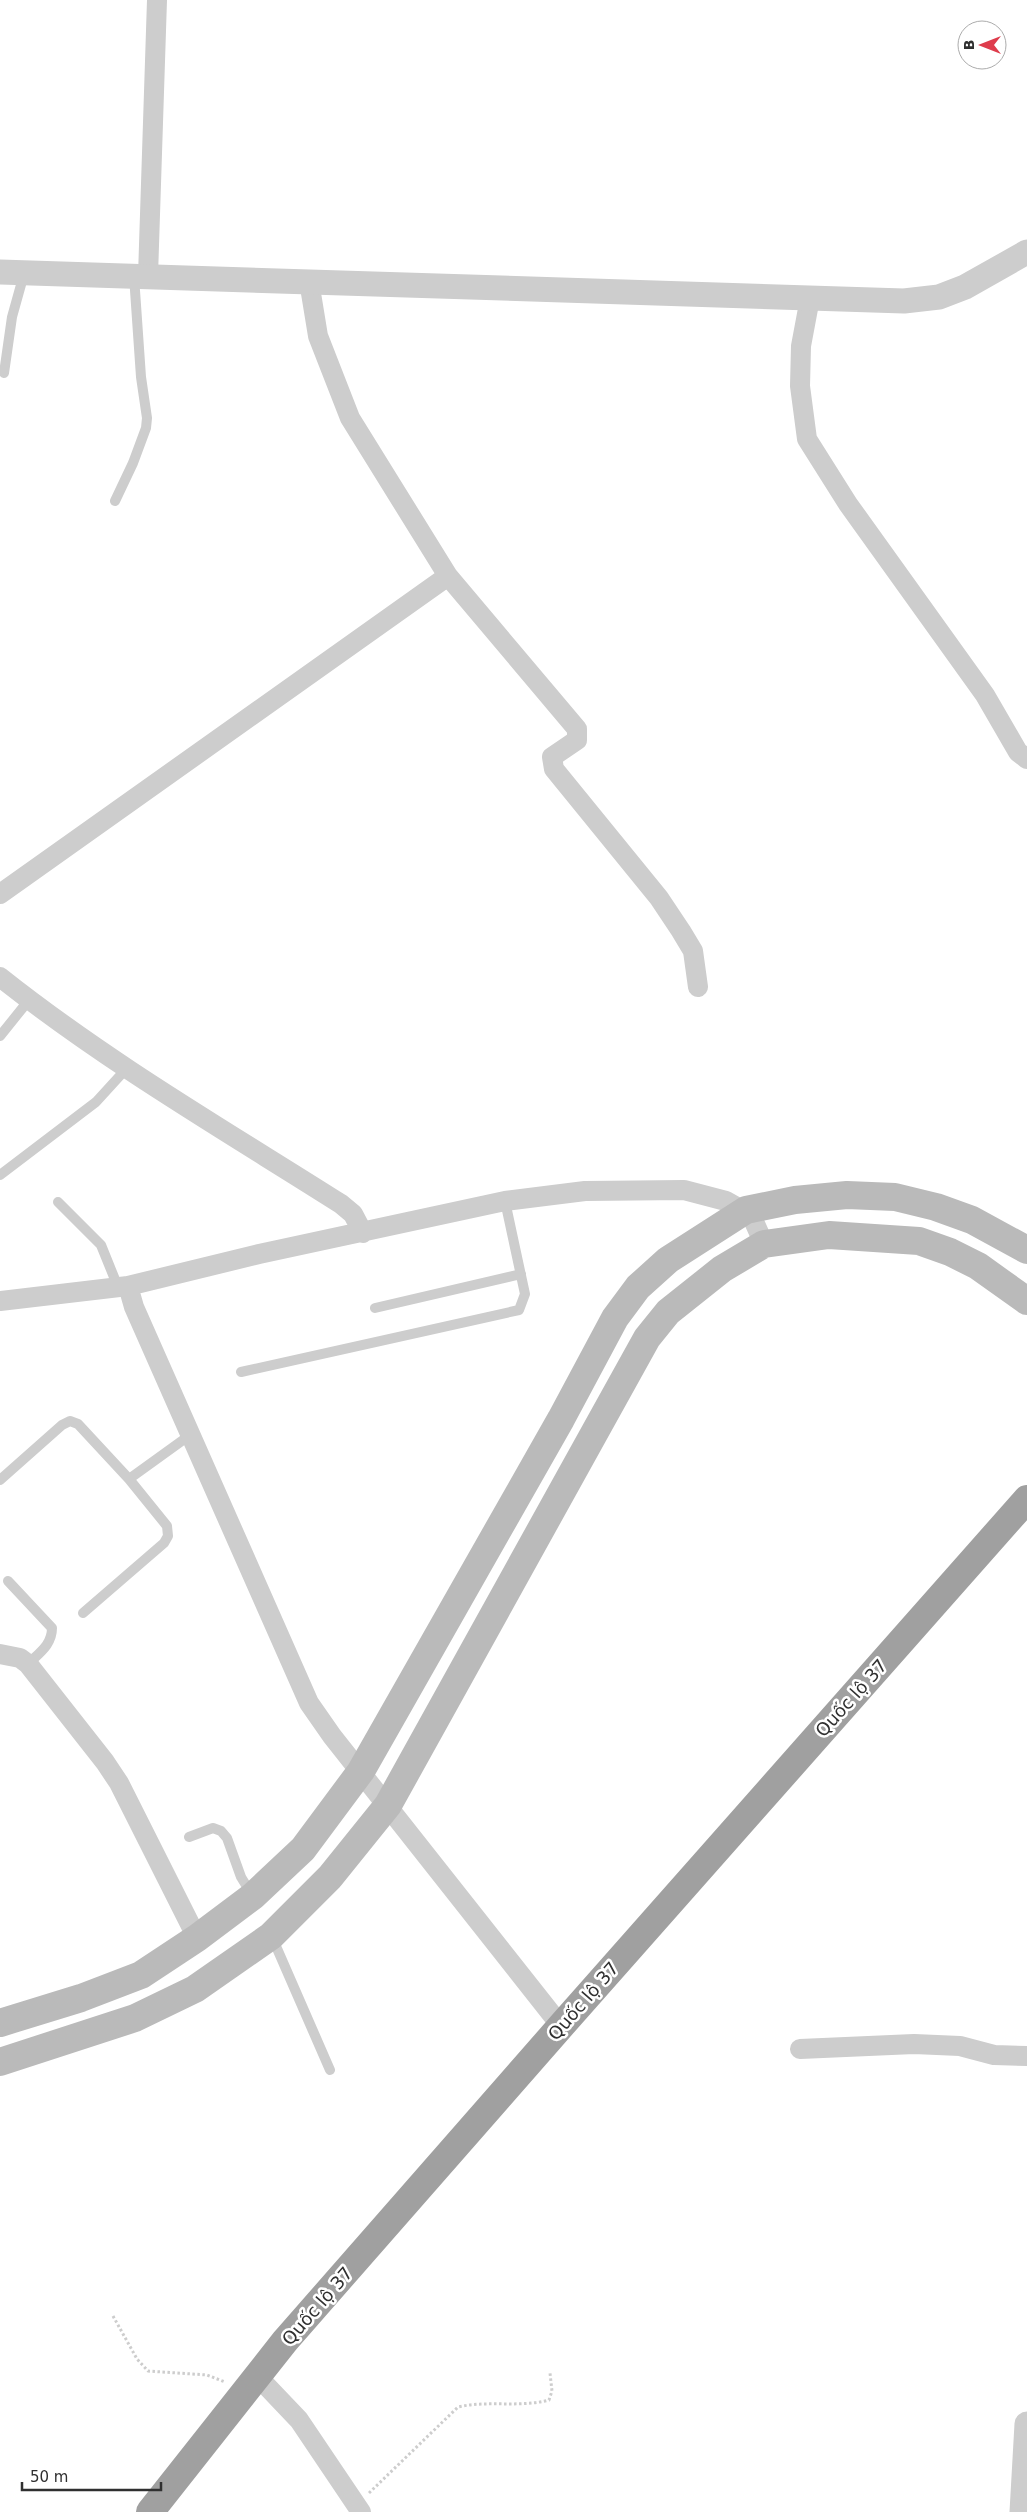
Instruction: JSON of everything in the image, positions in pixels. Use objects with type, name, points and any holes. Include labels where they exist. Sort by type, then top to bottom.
[{"type":"highway","name":"Quốc lộ 37","points":[[150,2512],[285,2341],[1027,1499]]},
{"type":"main road","points":[[0,2062],[135,2018],[194,1989],[271,1936],[330,1877],[388,1805],[647,1338],[668,1312],[722,1269],[757,1229],[795,1200],[838,1196],[894,1197],[936,1207],[972,1220],[1027,1250]]},
{"type":"main road","points":[[0,2023],[81,1998],[141,1975],[197,1938],[253,1896],[303,1849],[361,1771],[561,1419],[615,1318],[638,1287],[668,1260],[757,1229],[919,1241],[950,1252],[978,1266],[1027,1301]]},
{"type":"street","points":[[141,276],[157,0]]},
{"type":"street","points":[[12,272],[904,301],[939,297],[965,287],[1027,252]]},
{"type":"street","points":[[309,281],[318,336],[350,418],[448,576],[577,729],[576,740],[552,757],[554,769],[659,898],[693,951],[698,987]]},
{"type":"street","points":[[810,298],[801,346],[800,386],[806,439],[848,504],[985,695],[1018,752],[1027,759]]},
{"type":"street","points":[[0,894],[448,576]]},
{"type":"street","points":[[0,977],[29,1000],[127,1068],[341,1204],[353,1214],[364,1233]]},
{"type":"street","points":[[0,1301],[123,1287],[259,1254],[364,1233],[505,1201],[586,1191],[684,1190],[726,1201],[757,1229]]},
{"type":"street","points":[[123,1287],[134,1307],[309,1703],[332,1736],[561,2026]]},
{"type":"street","points":[[0,1654],[20,1658],[28,1664],[119,1783],[197,1938]]},
{"type":"street","points":[[800,2049],[930,2045],[960,2046],[994,2054],[1027,2056]]},
{"type":"street","points":[[252,2384],[299,2420],[358,2509]]},
{"type":"street","points":[[1024,2501],[1027,2424]]},
{"type":"lane","points":[[4,373],[12,317],[12,272]]},
{"type":"lane","points":[[115,501],[133,463],[136,448],[146,428],[147,418],[141,377],[141,276]]},
{"type":"lane","points":[[0,1036],[29,1000]]},
{"type":"lane","points":[[0,1175],[18,1160],[64,1129],[96,1102],[127,1068]]},
{"type":"lane","points":[[241,1372],[519,1310],[524,1303],[525,1294],[505,1201]]},
{"type":"lane","points":[[58,1202],[101,1245],[123,1287]]},
{"type":"lane","points":[[375,1308],[521,1274]]},
{"type":"lane","points":[[0,1480],[62,1425],[70,1421],[78,1424],[129,1479],[167,1526],[168,1536],[164,1543],[83,1613]]},
{"type":"lane","points":[[129,1479],[190,1435]]},
{"type":"lane","points":[[8,1581],[52,1628],[52,1637],[48,1644],[28,1664]]},
{"type":"lane","points":[[189,1837],[213,1828],[221,1831],[227,1838],[241,1877],[253,1896]]},
{"type":"lane","points":[[271,1936],[330,2070]]},
{"type":"path","points":[[113,2316],[148,2371],[207,2375],[252,2384]]},
{"type":"path","points":[[358,2509],[458,2407],[475,2403],[532,2404],[549,2400],[552,2391],[550,2373]]}]
